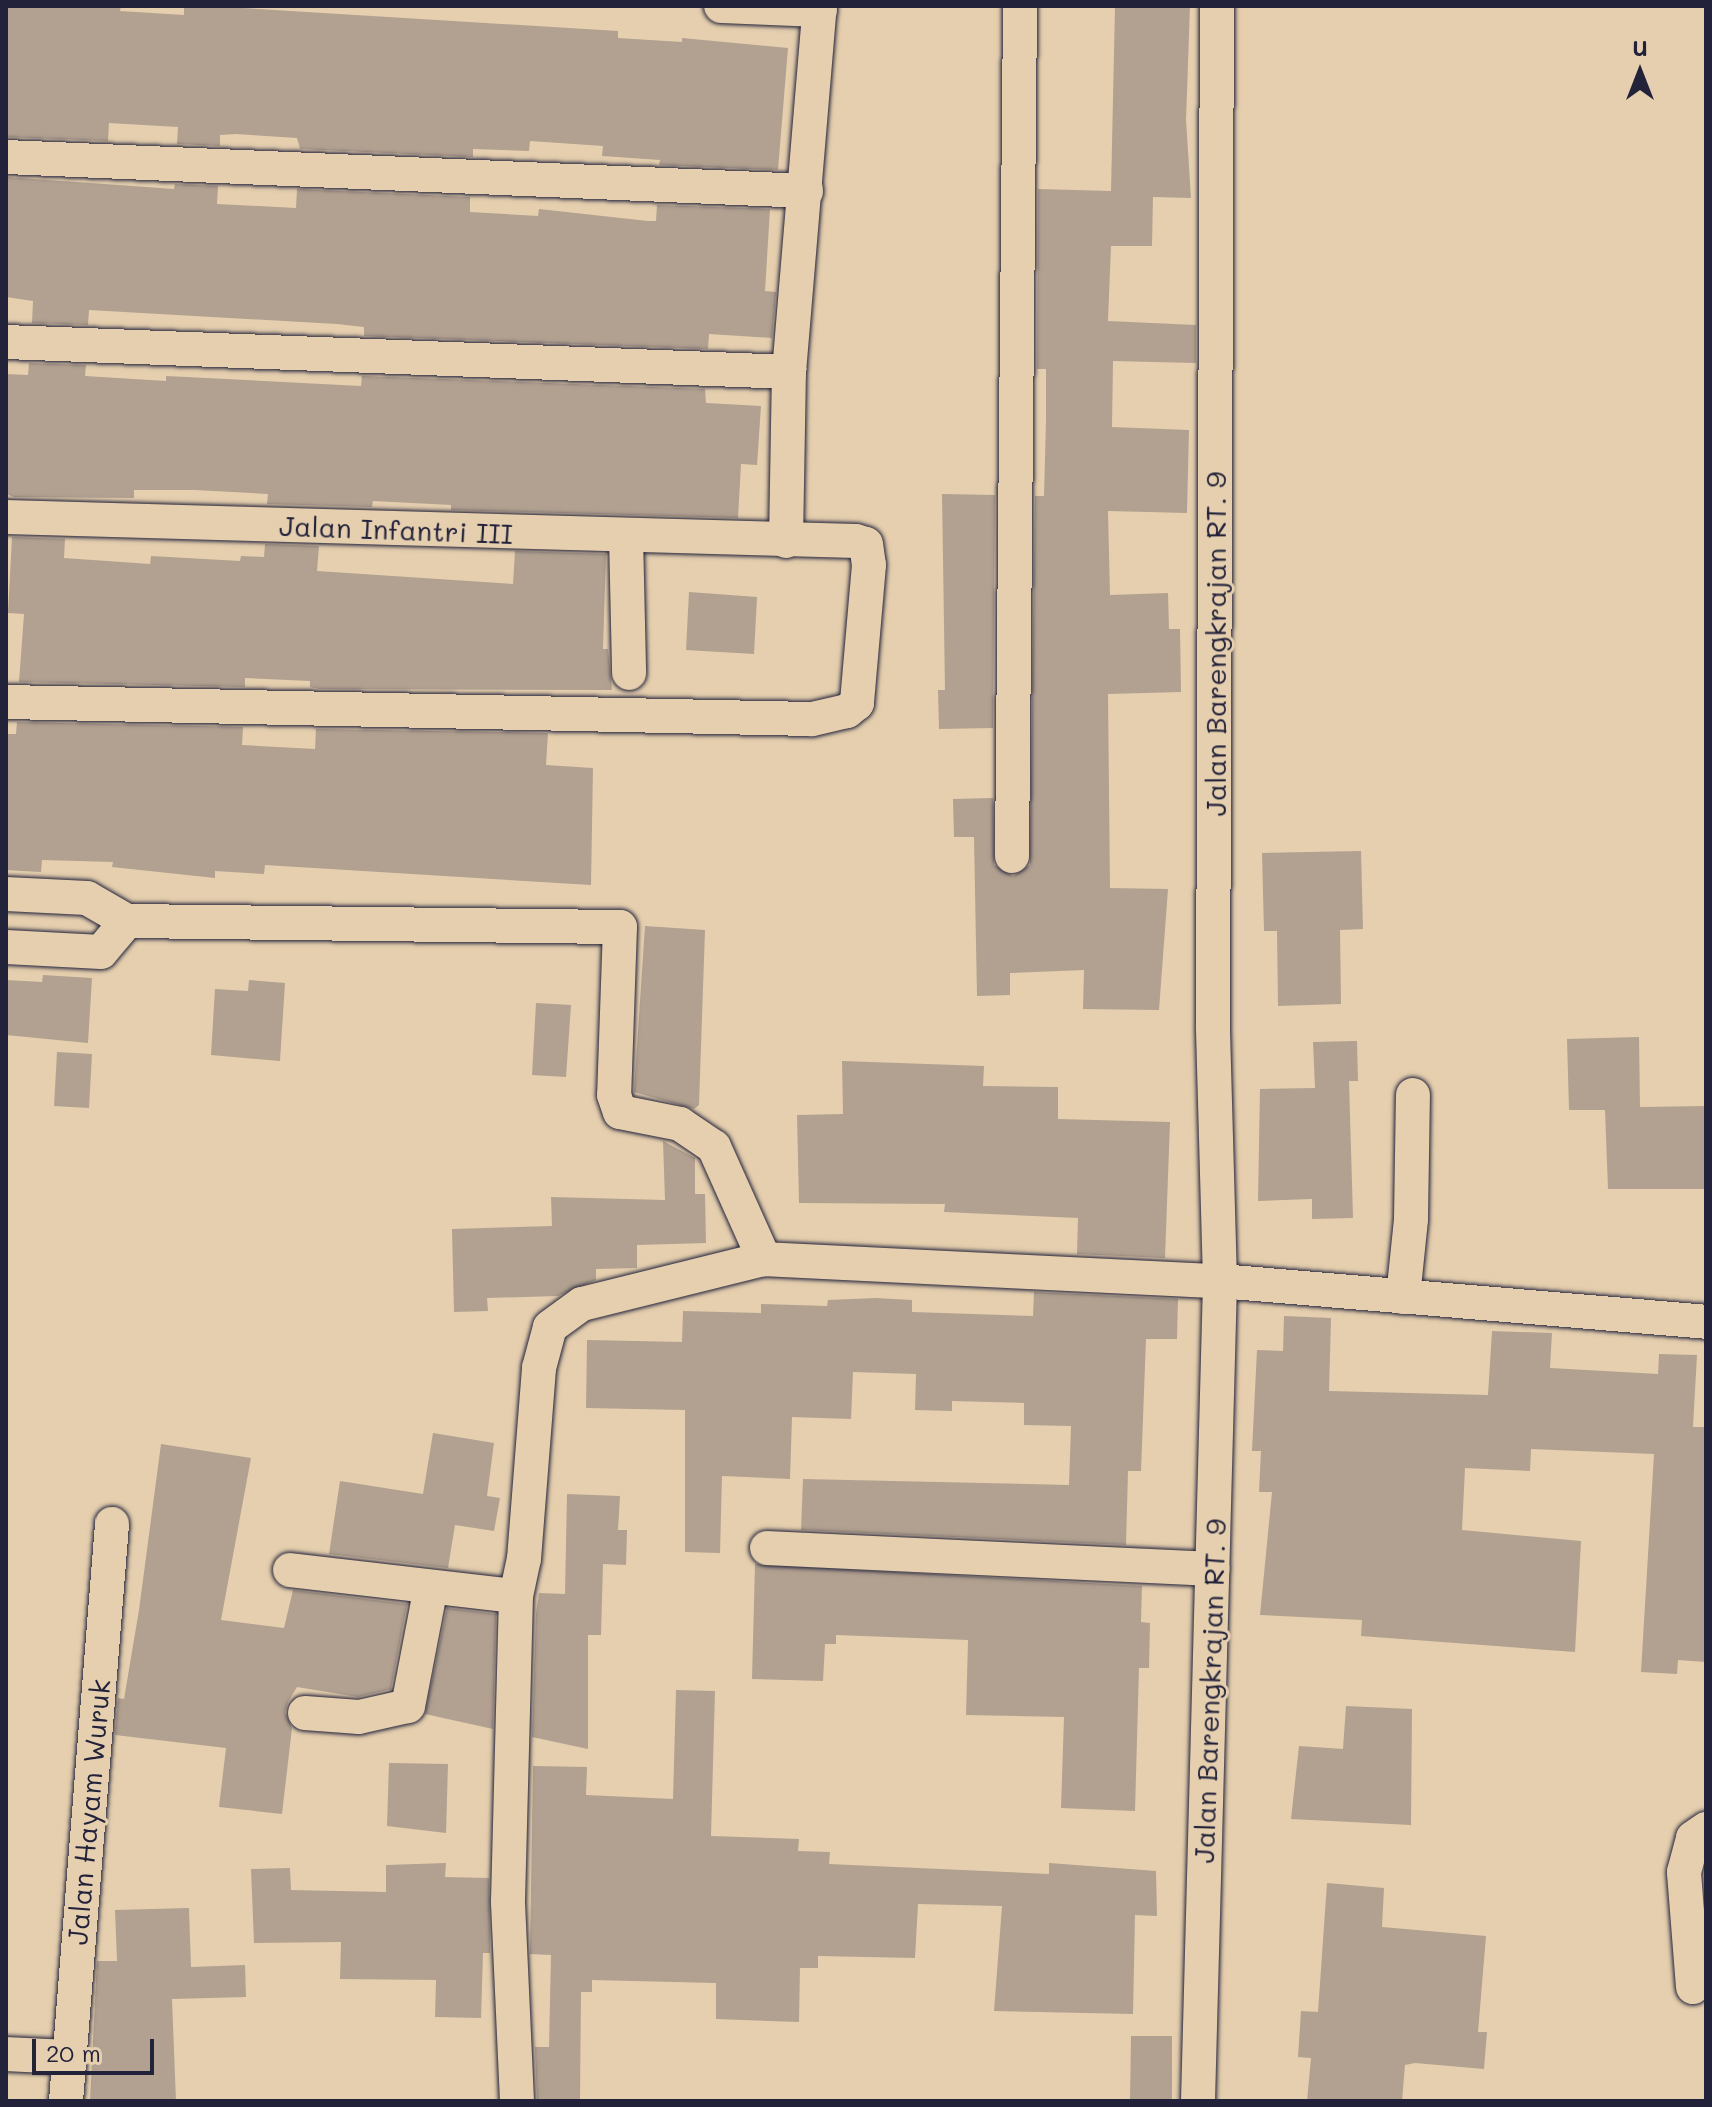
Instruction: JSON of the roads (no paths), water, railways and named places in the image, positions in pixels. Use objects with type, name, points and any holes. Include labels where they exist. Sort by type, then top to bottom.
[{"type":"street","points":[[721,6],[820,8],[789,372],[786,541]]},
{"type":"street","points":[[1012,856],[1020,6]]},
{"type":"street","name":"Jalan Barengkrajan RT. 9","points":[[1198,2101],[1220,1281],[1213,1025],[1217,6]]},
{"type":"street","points":[[6,157],[806,191]]},
{"type":"street","points":[[6,342],[789,372]]},
{"type":"street","name":"Jalan Infantri III","points":[[6,517],[856,541],[869,551],[857,703],[847,711],[811,719],[627,718],[6,702]]},
{"type":"street","points":[[626,536],[629,673]]},
{"type":"street","points":[[6,894],[87,898],[127,921],[620,927],[614,1095],[620,1112],[680,1124],[714,1147],[764,1259]]},
{"type":"street","points":[[6,947],[101,952],[127,921]]},
{"type":"street","points":[[1403,1297],[1411,1219],[1413,1095]]},
{"type":"street","points":[[517,2101],[508,1901],[516,1596],[524,1559],[539,1368],[550,1327],[582,1304],[764,1259],[1220,1281],[1706,1322]]},
{"type":"street","name":"Jalan Hayam Wuruk","points":[[66,2101],[67,2057],[112,1524]]},
{"type":"street","points":[[767,1548],[1213,1569]]},
{"type":"street","points":[[290,1570],[516,1596]]},
{"type":"street","points":[[305,1713],[359,1717],[408,1706],[431,1587]]},
{"type":"street","points":[[1693,1987],[1684,1872],[1693,1838],[1706,1829]]},
{"type":"street","points":[[6,2054],[67,2057]]}]
